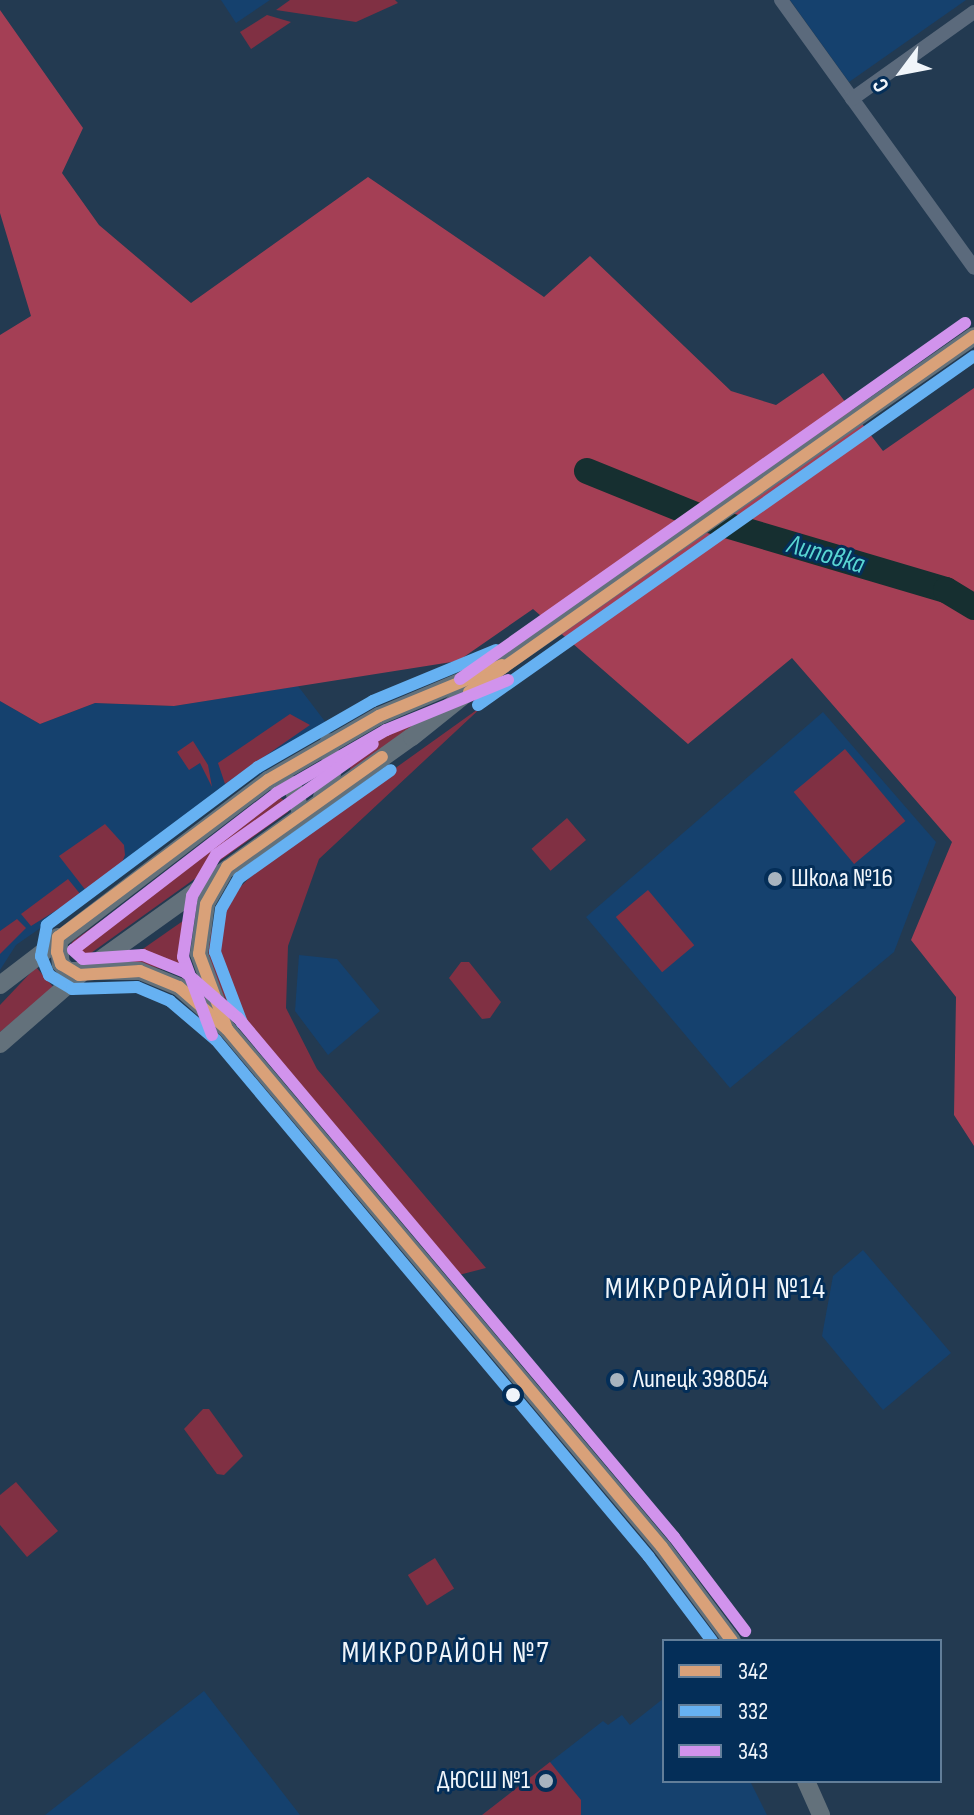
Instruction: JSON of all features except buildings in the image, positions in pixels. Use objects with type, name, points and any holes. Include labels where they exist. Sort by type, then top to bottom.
[{"type":"main road","points":[[0,1044],[79,975],[322,797],[412,737],[508,660],[974,336]]},
{"type":"main road","points":[[0,985],[58,937],[268,780],[329,742],[508,660]]},
{"type":"main road","points":[[322,797],[332,773],[329,742]]},
{"type":"main road","points":[[268,780],[292,785],[301,799],[301,813]]},
{"type":"main road","points":[[227,867],[206,904],[199,954],[227,1029]]},
{"type":"main road","points":[[58,937],[61,964],[79,975],[140,971],[179,987],[227,1029],[643,1524],[730,1639]]},
{"type":"main road","points":[[807,1783],[821,1815]]},
{"type":"street","points":[[781,0],[974,268]]},
{"type":"street","points":[[852,99],[974,12]]},
{"type":"shaded area","points":[[221,0],[270,0],[236,23]]},
{"type":"shaded area","points":[[290,0],[395,0],[398,3],[356,22],[276,10]]},
{"type":"shaded area","points":[[790,0],[966,0],[849,82]]},
{"type":"shaded area","points":[[0,10],[83,128],[62,173],[99,225],[191,303],[368,177],[544,297],[590,256],[731,391],[776,405],[823,373],[883,451],[974,388],[974,1146],[954,1115],[956,997],[911,940],[952,842],[792,658],[688,744],[533,609],[458,661],[174,706],[95,703],[40,724],[0,701],[0,335],[31,316],[0,213]]},
{"type":"shaded area","points":[[267,15],[291,22],[251,49],[240,32]]},
{"type":"shaded area","points":[[298,686],[330,728],[224,798],[71,914],[49,922],[16,945],[0,970],[0,701],[40,724],[95,703],[174,706]]},
{"type":"shaded area","points":[[446,702],[349,774],[355,748]]},
{"type":"shaded area","points":[[485,704],[319,859],[288,946],[286,1008],[317,1069],[486,1268],[451,1277],[272,1067],[214,982],[208,951],[212,928],[233,894],[271,857]]},
{"type":"shaded area","name":"Школа №16","points":[[823,712],[936,842],[894,952],[730,1088],[586,917]]},
{"type":"shaded area","points":[[290,714],[310,725],[225,784],[218,763]]},
{"type":"shaded area","points":[[193,741],[208,765],[212,787],[200,763],[189,770],[177,752]]},
{"type":"shaded area","points":[[845,749],[905,821],[854,864],[794,792]]},
{"type":"shaded area","points":[[278,796],[290,805],[288,812],[91,953],[78,961],[71,956],[68,948],[73,941]]},
{"type":"shaded area","points":[[567,818],[586,840],[551,871],[532,849]]},
{"type":"shaded area","points":[[105,824],[124,845],[125,855],[121,865],[87,892],[59,856]]},
{"type":"shaded area","points":[[68,879],[81,895],[31,926],[21,914]]},
{"type":"shaded area","points":[[648,890],[694,945],[662,972],[616,917]]},
{"type":"shaded area","points":[[190,916],[184,975],[127,960]]},
{"type":"shaded area","points":[[17,919],[26,928],[0,954],[0,931]]},
{"type":"shaded area","points":[[299,955],[337,959],[380,1011],[328,1055],[295,1011]]},
{"type":"shaded area","points":[[461,962],[469,962],[501,1002],[490,1018],[482,1019],[449,978]]},
{"type":"shaded area","points":[[36,967],[54,988],[0,1032],[0,1005]]},
{"type":"shaded area","points":[[863,1250],[951,1353],[883,1410],[822,1336],[833,1276]]},
{"type":"shaded area","points":[[203,1409],[209,1409],[243,1456],[224,1475],[217,1474],[184,1429]]},
{"type":"shaded area","points":[[16,1482],[58,1531],[27,1557],[0,1525],[0,1495]]},
{"type":"shaded area","points":[[435,1558],[454,1589],[427,1605],[408,1575]]},
{"type":"shaded area","points":[[204,1691],[300,1815],[45,1815]]},
{"type":"shaded area","points":[[662,1700],[662,1783],[751,1783],[767,1815],[482,1815],[603,1721],[608,1725],[622,1715],[630,1725]]},
{"type":"shaded area","name":"ДЮСШ №1","points":[[550,1762],[581,1800],[581,1815],[482,1815]]},
{"type":"waterway","name":"Липовка","points":[[587,471],[706,519],[946,590],[974,607]]},
{"type":"transit line","name":"343","points":[[460,679],[965,323]]},
{"type":"transit line","name":"342","points":[[469,692],[974,336]]},
{"type":"transit line","name":"332","points":[[478,705],[974,356]]},
{"type":"transit line","name":"332","points":[[496,650],[373,701],[258,767],[47,925],[41,956],[49,975],[72,989],[137,987],[170,1001],[216,1040],[649,1557],[710,1639]]},
{"type":"transit line","name":"342","points":[[502,665],[379,716],[268,780],[58,937],[57,952],[61,964],[79,975],[140,971],[179,987],[227,1029],[662,1547],[731,1639]]},
{"type":"transit line","name":"343","points":[[508,680],[386,730],[277,793],[73,950],[83,959],[143,955],[185,972],[238,1018],[674,1537],[745,1631]]},
{"type":"transit line","name":"343","points":[[212,1035],[183,957],[192,896],[216,855],[373,744]]},
{"type":"transit line","name":"342","points":[[227,1029],[199,954],[206,904],[227,867],[382,757]]},
{"type":"transit line","name":"332","points":[[242,1023],[215,952],[221,909],[239,878],[391,770]]},
{"type":"place","name":"Школа №16","points":[[775,879]]},
{"type":"place","name":"Липецк 398054","points":[[617,1380]]},
{"type":"place","name":"ДЮСШ №1","points":[[546,1781]]},
{"type":"district","name":"МИКРОРАЙОН №14","points":[[716,1289]]},
{"type":"district","name":"МИКРОРАЙОН №7","points":[[446,1653]]}]
